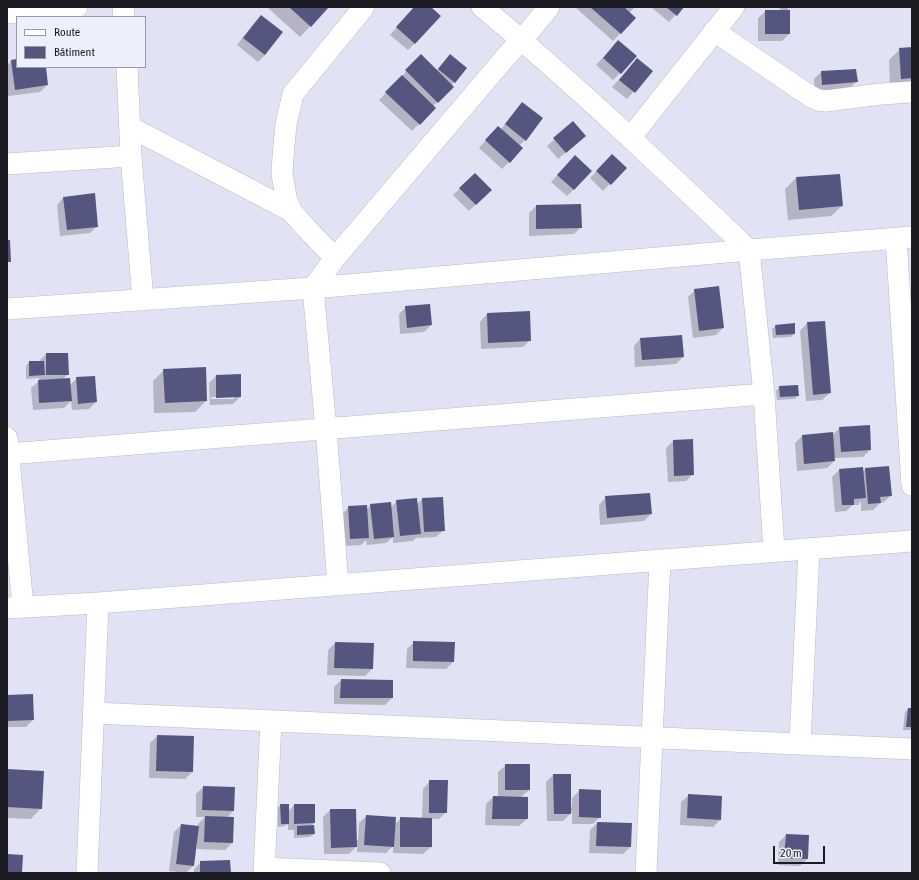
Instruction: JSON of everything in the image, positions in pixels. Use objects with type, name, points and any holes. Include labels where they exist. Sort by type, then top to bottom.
[{"type":"street","points":[[7,13],[77,7]]},
{"type":"street","points":[[291,211],[282,174],[286,124],[293,94],[364,7]]},
{"type":"street","points":[[482,7],[522,40],[630,138],[749,250],[764,394],[774,551]]},
{"type":"street","points":[[338,584],[313,288],[335,258],[549,7]]},
{"type":"street","points":[[630,138],[734,7]]},
{"type":"street","points":[[714,31],[818,100],[826,101],[881,94],[912,92]]},
{"type":"street","points":[[127,68],[131,156],[143,300]]},
{"type":"street","points":[[130,127],[291,211],[335,258]]},
{"type":"street","points":[[7,164],[131,156]]},
{"type":"street","points":[[7,310],[313,288],[904,237],[912,485]]},
{"type":"street","points":[[764,394],[326,429],[8,446],[15,608],[912,541]]},
{"type":"street","points":[[800,744],[808,549]]},
{"type":"street","points":[[646,873],[660,560]]},
{"type":"street","points":[[87,873],[98,603]]},
{"type":"street","points":[[93,713],[912,749]]},
{"type":"street","points":[[271,721],[264,871],[380,873]]},
{"type":"building","points":[[289,7],[329,7],[311,27]]},
{"type":"building","points":[[414,7],[431,7],[441,16],[415,44],[396,27]]},
{"type":"building","points":[[590,7],[624,7],[636,18],[621,34]]},
{"type":"building","points":[[666,7],[684,7],[677,16]]},
{"type":"building","points":[[765,10],[790,10],[790,34],[765,34]]},
{"type":"building","points":[[261,15],[283,32],[265,55],[243,38]]},
{"type":"building","points":[[618,40],[637,56],[621,74],[603,58]]},
{"type":"building","points":[[912,47],[912,78],[901,79],[899,48]]},
{"type":"building","points":[[421,54],[454,87],[438,103],[405,70]]},
{"type":"building","points":[[450,54],[467,68],[455,83],[438,69]]},
{"type":"building","points":[[637,58],[653,71],[635,93],[619,80]]},
{"type":"building","points":[[16,59],[16,68],[46,68],[48,85],[15,90],[11,60]]},
{"type":"building","points":[[856,69],[858,82],[822,85],[821,71]]},
{"type":"building","points":[[402,75],[436,108],[420,125],[385,92]]},
{"type":"building","points":[[522,102],[543,118],[526,141],[505,124]]},
{"type":"building","points":[[573,121],[586,136],[566,153],[553,138]]},
{"type":"building","points":[[498,126],[523,148],[510,163],[485,140]]},
{"type":"building","points":[[612,154],[627,168],[611,185],[596,171]]},
{"type":"building","points":[[575,155],[592,171],[574,190],[557,175]]},
{"type":"building","points":[[475,173],[492,190],[476,205],[459,188]]},
{"type":"building","points":[[840,174],[843,206],[799,210],[796,177]]},
{"type":"building","points":[[95,193],[98,227],[67,230],[63,197]]},
{"type":"building","points":[[581,204],[582,228],[536,229],[536,205]]},
{"type":"building","points":[[7,240],[10,240],[11,262],[7,262]]},
{"type":"building","points":[[719,286],[724,328],[699,331],[694,289]]},
{"type":"building","points":[[430,304],[432,325],[407,328],[405,306]]},
{"type":"building","points":[[530,311],[531,341],[488,343],[487,313]]},
{"type":"building","points":[[825,321],[831,393],[813,395],[807,322]]},
{"type":"building","points":[[795,323],[795,334],[776,335],[775,325]]},
{"type":"building","points":[[682,335],[684,357],[642,360],[640,338]]},
{"type":"building","points":[[46,353],[68,353],[69,375],[46,375]]},
{"type":"building","points":[[29,361],[44,361],[45,375],[29,376]]},
{"type":"building","points":[[206,367],[207,401],[165,403],[163,369]]},
{"type":"building","points":[[241,374],[241,397],[216,398],[216,375]]},
{"type":"building","points":[[95,376],[97,402],[78,404],[76,377]]},
{"type":"building","points":[[70,378],[72,401],[39,403],[38,380]]},
{"type":"building","points":[[798,385],[799,396],[780,397],[779,386]]},
{"type":"building","points":[[870,425],[871,450],[841,452],[839,427]]},
{"type":"building","points":[[833,432],[835,461],[804,464],[802,435]]},
{"type":"building","points":[[693,439],[694,475],[674,476],[673,440]]},
{"type":"building","points":[[889,466],[892,496],[880,497],[881,503],[868,504],[865,468]]},
{"type":"building","points":[[863,467],[866,498],[854,499],[854,505],[842,505],[839,469]]},
{"type":"building","points":[[650,493],[652,514],[607,518],[605,496]]},
{"type":"building","points":[[443,497],[445,531],[424,532],[422,498]]},
{"type":"building","points":[[417,498],[421,534],[400,536],[396,500]]},
{"type":"building","points":[[391,502],[394,537],[374,539],[370,504]]},
{"type":"building","points":[[367,505],[369,538],[350,539],[348,506]]},
{"type":"building","points":[[413,641],[455,642],[454,662],[413,661]]},
{"type":"building","points":[[335,642],[374,643],[373,669],[334,668]]},
{"type":"building","points":[[341,679],[393,680],[393,698],[340,698]]},
{"type":"building","points":[[33,694],[34,720],[7,721],[7,695]]},
{"type":"building","points":[[908,708],[912,708],[912,727],[906,727]]},
{"type":"building","points":[[157,735],[194,736],[193,772],[156,771]]},
{"type":"building","points":[[505,764],[530,764],[530,790],[505,790]]},
{"type":"building","points":[[7,769],[44,771],[42,809],[7,807]]},
{"type":"building","points":[[553,774],[571,774],[571,814],[554,814]]},
{"type":"building","points":[[429,780],[448,780],[447,813],[429,813]]},
{"type":"building","points":[[203,786],[235,787],[234,811],[202,810]]},
{"type":"building","points":[[579,789],[601,790],[601,818],[579,817]]},
{"type":"building","points":[[688,794],[722,796],[721,820],[687,818]]},
{"type":"building","points":[[493,796],[528,797],[528,819],[492,819]]},
{"type":"building","points":[[280,804],[289,804],[289,824],[281,824]]},
{"type":"building","points":[[294,804],[315,804],[315,823],[294,824]]},
{"type":"building","points":[[330,809],[356,809],[357,847],[331,848]]},
{"type":"building","points":[[366,815],[396,817],[394,847],[364,845]]},
{"type":"building","points":[[205,816],[234,817],[233,843],[204,842]]},
{"type":"building","points":[[400,817],[432,818],[432,847],[400,847]]},
{"type":"building","points":[[597,822],[632,823],[631,847],[596,846]]},
{"type":"building","points":[[181,824],[199,826],[194,866],[176,864]]},
{"type":"building","points":[[314,825],[315,834],[297,835],[297,826]]},
{"type":"building","points":[[786,834],[809,835],[808,859],[784,858]]},
{"type":"building","points":[[7,854],[23,855],[22,873],[7,873]]},
{"type":"building","points":[[230,860],[231,873],[200,873],[200,861]]}]
